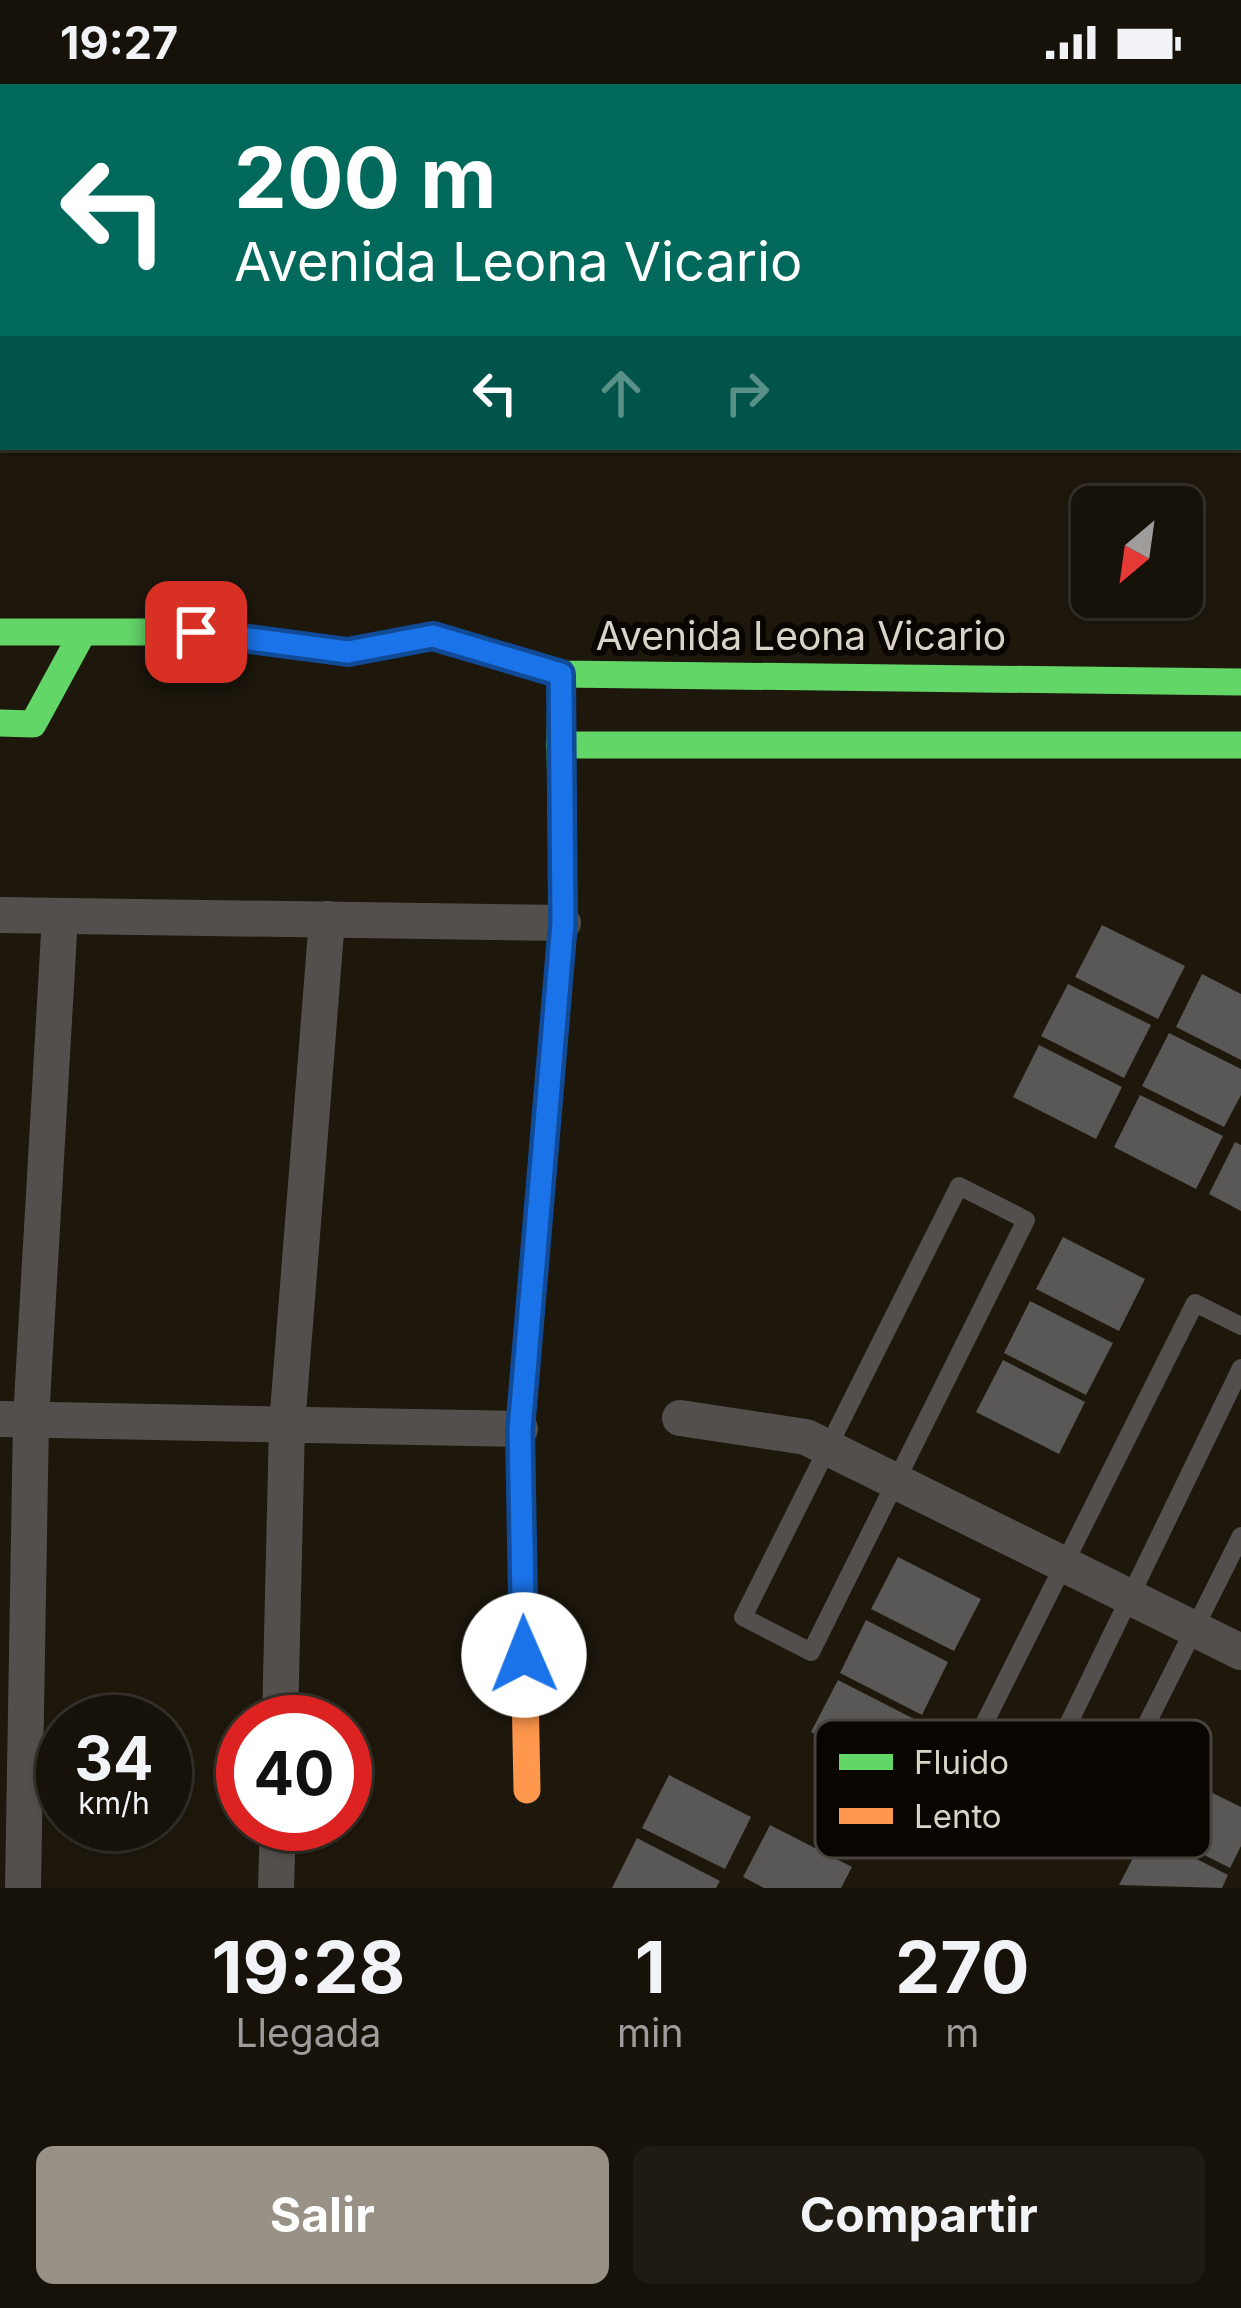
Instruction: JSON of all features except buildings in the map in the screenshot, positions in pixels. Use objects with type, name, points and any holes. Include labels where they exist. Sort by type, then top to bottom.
[{"type":"main road","name":"Avenida Leona Vicario","points":[[0,632],[196,632],[348,652],[433,636],[561,674],[1018,709],[1241,745]]},
{"type":"main road","points":[[0,723],[33,724],[82,634]]},
{"type":"main road","points":[[527,1790],[520,1430],[563,923],[561,674]]},
{"type":"main road","name":"Avenida Leona Vicario","points":[[560,745],[1018,709],[1241,682]]},
{"type":"street","points":[[0,915],[563,923]]},
{"type":"street","points":[[23,1888],[15,1419],[60,916]]},
{"type":"street","points":[[281,1695],[287,1425],[327,919]]},
{"type":"street","points":[[680,1418],[806,1437],[1241,1652]]},
{"type":"street","points":[[15,1419],[520,1430]]},
{"type":"street","points":[[276,1888],[277,1851]]},
{"type":"lane","points":[[959,1186],[1027,1220],[811,1652],[743,1617],[828,1448],[959,1186]]},
{"type":"lane","points":[[987,1720],[1195,1303],[1241,1326]]},
{"type":"lane","points":[[1070,1720],[1241,1368]]},
{"type":"lane","points":[[1149,1720],[1241,1536]]},
{"type":"traffic: fast","points":[[0,632],[196,632],[348,652],[433,636],[561,674],[1241,682]]},
{"type":"traffic: fast","points":[[0,723],[33,724],[82,634]]},
{"type":"traffic: fast","points":[[561,674],[560,745],[1241,745]]},
{"type":"traffic: fast","points":[[537,1234],[563,923],[560,745]]},
{"type":"traffic: slow","points":[[527,1790],[520,1429],[537,1234]]},
{"type":"route","points":[[196,632],[348,652],[433,636],[561,674],[563,923],[520,1430],[524,1655]]}]
